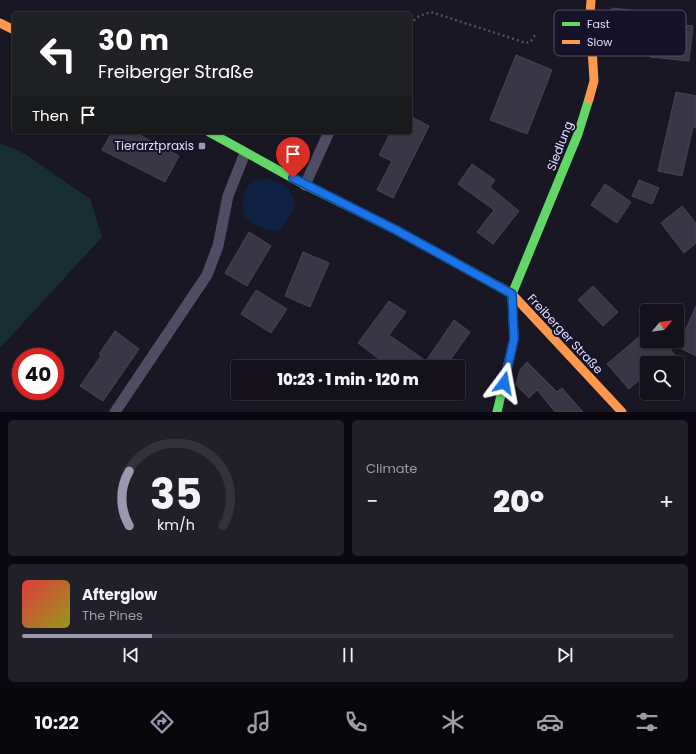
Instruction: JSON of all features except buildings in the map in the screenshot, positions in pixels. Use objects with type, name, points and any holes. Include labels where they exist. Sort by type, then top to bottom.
[{"type":"street","name":"Siedlung","points":[[590,10],[591,0]]},
{"type":"street","points":[[0,23],[12,29]]},
{"type":"street","name":"Siedlung","points":[[512,294],[578,134],[594,81],[592,56]]},
{"type":"street","name":"Freiberger Straße","points":[[213,134],[305,185],[396,230],[512,294],[622,412]]},
{"type":"street","points":[[497,412],[514,339],[512,294]]},
{"type":"lane","points":[[305,185],[328,134]]},
{"type":"lane","points":[[115,412],[206,275],[218,246],[228,196],[245,152]]},
{"type":"path","points":[[412,22],[419,16],[432,12],[526,43],[531,41],[535,35]]},
{"type":"green space","points":[[0,143],[25,154],[90,199],[102,237],[0,348]]},
{"type":"water","points":[[266,178],[287,188],[290,191],[294,201],[295,208],[281,229],[275,232],[253,224],[247,219],[243,210],[243,199],[247,188],[254,181]]},
{"type":"traffic: fast","points":[[497,412],[514,339],[512,294],[578,134],[589,99]]},
{"type":"traffic: fast","points":[[213,134],[305,185],[396,230],[500,287]]},
{"type":"traffic: slow","points":[[590,10],[591,0]]},
{"type":"traffic: slow","points":[[0,23],[12,29]]},
{"type":"traffic: slow","points":[[589,99],[594,81],[592,56]]},
{"type":"traffic: slow","points":[[500,287],[512,294],[622,412]]},
{"type":"place","name":"Tierarztpraxis","points":[[202,146]]},
{"type":"route","points":[[293,178],[396,230],[512,294],[514,339],[504,383]]}]
